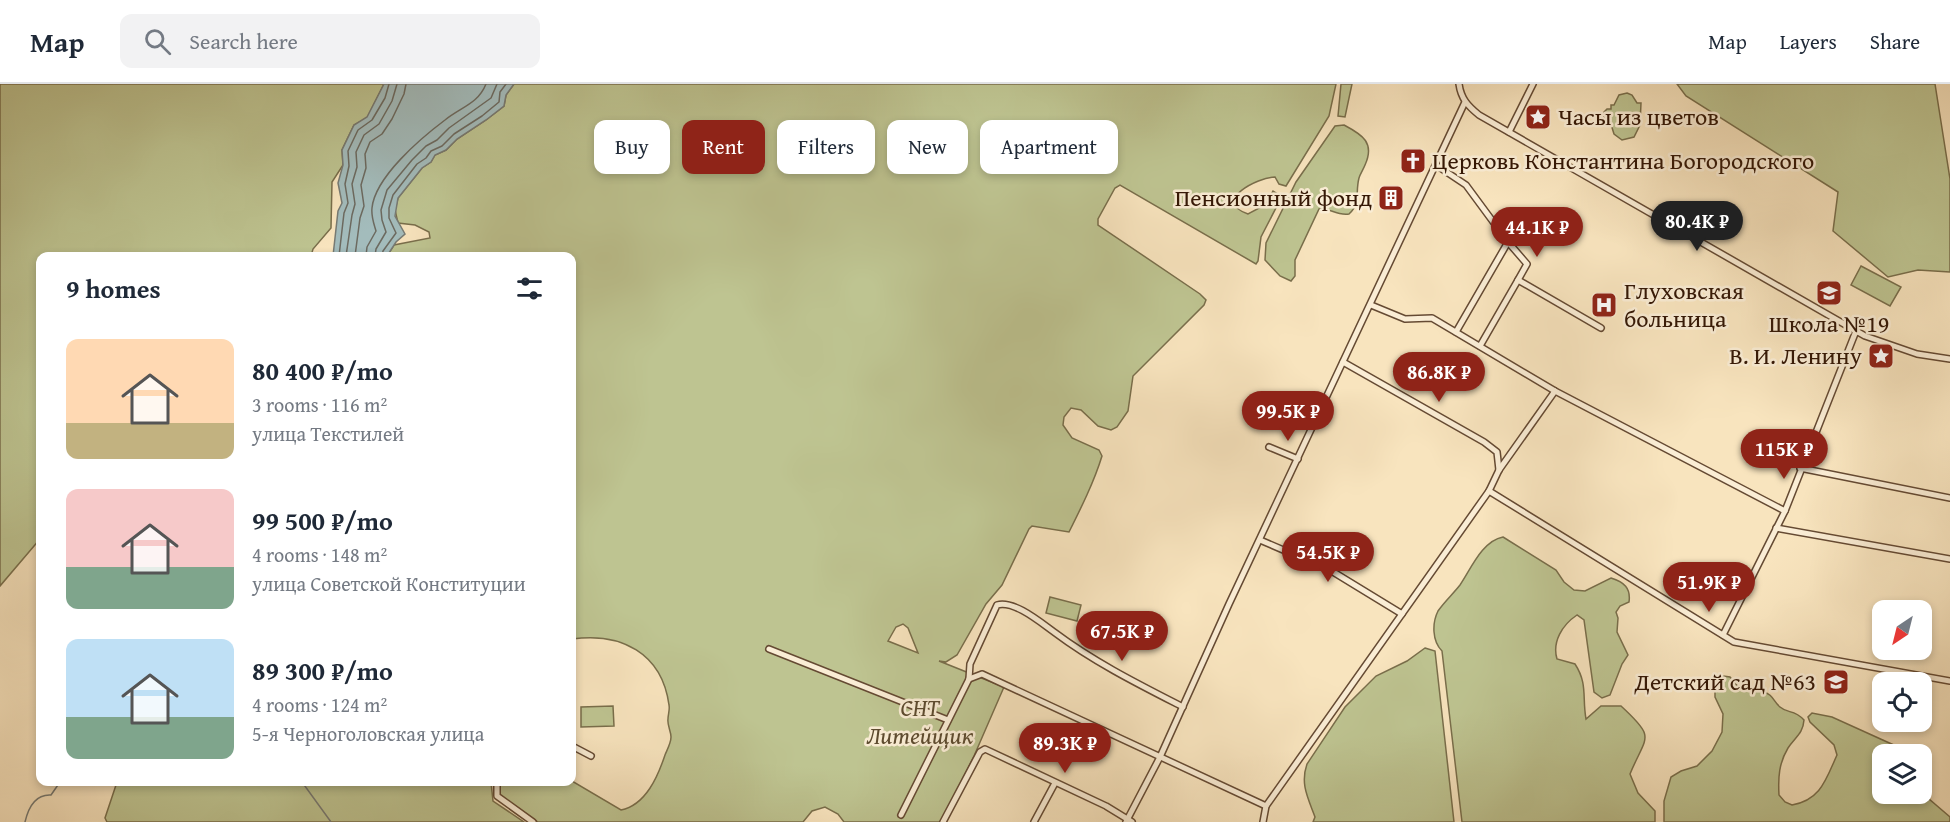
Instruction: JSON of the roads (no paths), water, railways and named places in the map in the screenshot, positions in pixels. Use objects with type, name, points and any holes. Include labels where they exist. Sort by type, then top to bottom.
[{"type":"street","points":[[1459,84],[1460,93],[1465,102],[1479,115],[1856,331],[1888,346],[1917,354],[1950,359]]},
{"type":"street","points":[[1509,132],[1533,84]]},
{"type":"street","points":[[943,822],[980,752],[985,749],[1106,806],[1128,821],[1160,757],[1465,102]]},
{"type":"street","points":[[1436,165],[1466,185],[1508,243],[1527,264],[1480,346]]},
{"type":"street","points":[[1456,332],[1508,243]]},
{"type":"street","points":[[1518,280],[1601,328]]},
{"type":"street","points":[[1371,305],[1405,319],[1432,318],[1555,391],[1785,511]]},
{"type":"street","points":[[1723,635],[1785,511],[1800,468],[1856,331]]},
{"type":"street","points":[[1343,363],[1484,442],[1497,452],[1499,470]]},
{"type":"street","points":[[1263,822],[1266,806],[1490,491],[1499,470],[1555,391]]},
{"type":"street","points":[[1269,447],[1298,459]]},
{"type":"street","points":[[1800,468],[1950,498]]},
{"type":"street","points":[[1490,491],[1734,642],[1950,681]]},
{"type":"street","points":[[1776,528],[1950,559]]},
{"type":"street","points":[[1260,540],[1330,570],[1402,614]]},
{"type":"street","points":[[901,816],[969,679],[970,664],[995,608],[1004,603],[1036,619],[1118,674],[1183,706]]},
{"type":"street","points":[[769,649],[948,720]]},
{"type":"street","points":[[969,679],[982,674],[1266,806]]},
{"type":"street","points":[[576,748],[591,756]]},
{"type":"street","points":[[1034,822],[1056,783]]},
{"type":"street","points":[[497,786],[497,796],[533,822]]},
{"type":"water","points":[[384,84],[514,84],[506,95],[504,106],[457,139],[446,150],[435,155],[398,198],[395,216],[405,234],[390,252],[333,252],[338,211],[342,203],[338,183],[343,165],[342,150],[354,125],[367,117]]},
{"type":"waterway","points":[[25,822],[33,803],[45,795],[51,795],[57,786]]},
{"type":"waterway","points":[[305,786],[331,822]]},
{"type":"place","name":"Часы из цветов","points":[[1538,117]]},
{"type":"place","name":"Церковь Константина Богородского","points":[[1413,161]]},
{"type":"place","name":"Пенсионный фонд","points":[[1391,198]]},
{"type":"place","name":"Школа №19","points":[[1829,293]]},
{"type":"place","name":"Глуховская больница","points":[[1604,305]]},
{"type":"place","name":"В. И. Ленину","points":[[1881,356]]},
{"type":"place","name":"Детский сад №63","points":[[1836,682]]},
{"type":"park label","name":"СНТ Литейщик","points":[[920,722]]}]
